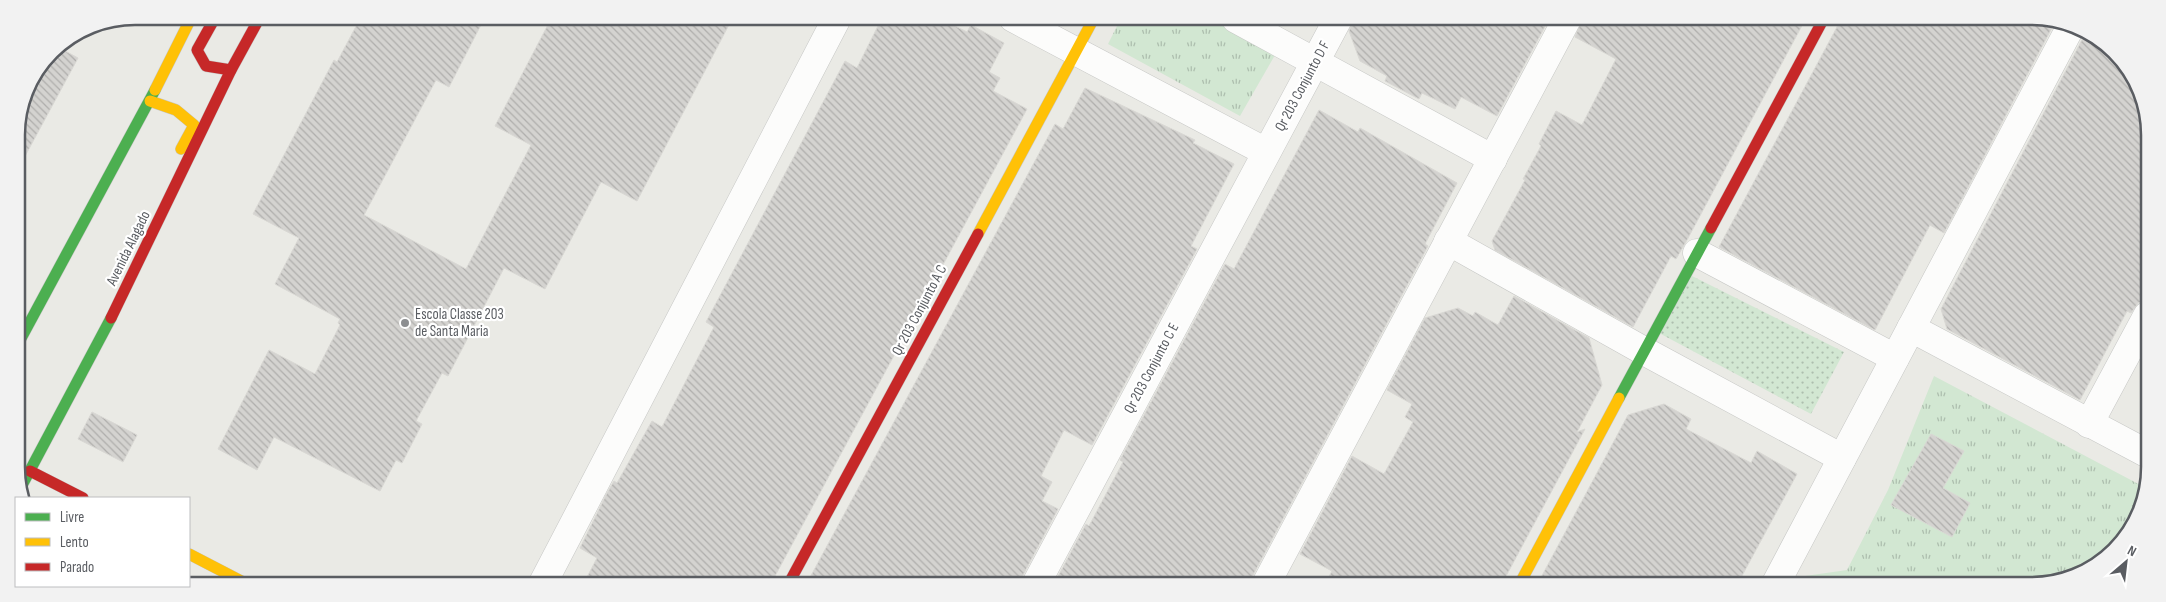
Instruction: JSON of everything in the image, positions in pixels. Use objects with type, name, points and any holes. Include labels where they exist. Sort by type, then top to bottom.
[{"type":"street","points":[[25,331],[150,101],[188,25]]},
{"type":"street","points":[[211,25],[197,50],[206,66],[231,70]]},
{"type":"street","name":"Avenida Alagado","points":[[26,479],[102,336],[231,70],[255,25]]},
{"type":"street","points":[[546,577],[833,25]]},
{"type":"street","points":[[1026,25],[1266,152]]},
{"type":"street","name":"Qr 203 Conjunto A C","points":[[792,577],[1090,25]]},
{"type":"street","points":[[1248,25],[1493,159]]},
{"type":"street","name":"Qr 203 Conjunto D F","points":[[1266,152],[1335,25]]},
{"type":"street","points":[[1270,577],[1564,25]]},
{"type":"street","points":[[1523,577],[1820,25]]},
{"type":"street","points":[[1779,577],[2068,32]]},
{"type":"street","points":[[144,222],[194,125],[176,110],[150,101]]},
{"type":"street","name":"Qr 203 Conjunto C E","points":[[1040,577],[1266,152]]},
{"type":"street","points":[[1448,242],[1644,352],[1842,458]]},
{"type":"street","points":[[1697,253],[1895,358]]},
{"type":"street","points":[[102,336],[120,275]]},
{"type":"street","points":[[2089,424],[2141,327]]},
{"type":"street","points":[[1911,328],[2141,450]]},
{"type":"street","points":[[30,471],[81,497]]},
{"type":"street","points":[[190,555],[233,577]]},
{"type":"green space","points":[[1118,25],[1231,25],[1279,48],[1240,116],[1108,44]]},
{"type":"green space","points":[[1692,276],[1844,352],[1811,414],[1659,333]]},
{"type":"green space","points":[[1934,376],[2139,485],[2130,515],[2118,534],[2116,537],[2101,537],[2101,552],[2073,569],[2038,577],[1798,577],[1847,570],[1888,490]]},
{"type":"building","points":[[357,25],[481,25],[449,87],[436,80],[364,215],[466,269],[531,145],[495,126],[548,25],[657,25],[661,27],[662,25],[729,25],[637,201],[601,182],[545,289],[504,268],[448,376],[442,373],[416,421],[422,424],[402,463],[396,460],[380,491],[274,437],[257,470],[218,449],[269,350],[315,374],[340,325],[338,323],[340,319],[275,284],[299,238],[253,214],[334,60],[337,62]]},
{"type":"building","points":[[878,25],[953,25],[967,32],[971,25],[1004,43],[989,72],[1000,78],[993,91],[1027,109],[775,577],[587,577],[597,558],[580,548],[606,495],[614,481],[617,483],[652,421],[662,427],[714,327],[706,322],[845,61],[857,68]]},
{"type":"building","points":[[1352,25],[1546,25],[1497,116],[1461,97],[1455,109],[1422,93],[1419,99],[1385,81],[1387,76],[1360,61],[1349,31]]},
{"type":"building","points":[[1580,25],[1802,25],[1687,240],[1676,259],[1671,256],[1633,327],[1495,250],[1492,241],[1525,180],[1523,179],[1541,146],[1539,144],[1556,111],[1582,125],[1616,59],[1575,37]]},
{"type":"building","points":[[1838,25],[2031,25],[2052,27],[1944,233],[1930,225],[1875,330],[1719,247]]},
{"type":"building","points":[[2083,38],[2109,57],[2118,68],[2130,87],[2139,114],[2141,128],[2141,302],[2138,303],[2131,313],[2127,311],[2080,400],[1947,329],[1941,309]]},
{"type":"building","points":[[65,51],[78,58],[25,156],[27,114],[36,87],[48,68]]},
{"type":"building","points":[[1085,88],[1195,140],[1193,143],[1234,164],[1191,246],[1197,249],[1092,445],[1064,430],[1041,476],[1052,482],[1042,501],[1058,509],[1022,577],[810,577],[1055,124],[1063,129]]},
{"type":"building","points":[[1319,110],[1358,132],[1360,128],[1457,183],[1425,244],[1428,246],[1252,577],[1058,577],[1086,524],[1089,526],[1123,462],[1120,460],[1225,264],[1234,269]]},
{"type":"building","points":[[1514,296],[1589,338],[1602,385],[1577,432],[1585,429],[1506,577],[1329,577],[1332,571],[1300,554],[1352,456],[1384,474],[1413,422],[1405,417],[1412,404],[1387,390],[1425,318],[1458,308],[1473,316],[1475,312],[1498,325]]},
{"type":"building","points":[[1664,404],[1691,419],[1686,429],[1751,463],[1757,451],[1797,474],[1741,577],[1541,577],[1628,415]]},
{"type":"building","points":[[92,412],[137,435],[123,462],[78,439]]},
{"type":"building","points":[[1931,434],[1964,451],[1943,488],[1970,503],[1952,537],[1891,505]]},
{"type":"traffic: fast","points":[[25,331],[155,90]]},
{"type":"traffic: fast","points":[[1619,398],[1711,228]]},
{"type":"traffic: fast","points":[[26,478],[111,318]]},
{"type":"traffic: slow","points":[[155,90],[188,25]]},
{"type":"traffic: slow","points":[[978,234],[1090,25]]},
{"type":"traffic: slow","points":[[150,101],[176,110],[194,125],[181,149]]},
{"type":"traffic: slow","points":[[1523,577],[1619,398]]},
{"type":"traffic: slow","points":[[190,555],[233,577]]},
{"type":"traffic: jam","points":[[211,25],[197,50],[206,66],[231,70]]},
{"type":"traffic: jam","points":[[111,318],[231,70],[256,25]]},
{"type":"traffic: jam","points":[[1711,228],[1820,25]]},
{"type":"traffic: jam","points":[[792,577],[978,234]]},
{"type":"traffic: jam","points":[[30,471],[81,497]]},
{"type":"place","name":"Escola Classe 203 de Santa Maria","points":[[405,323]]}]
